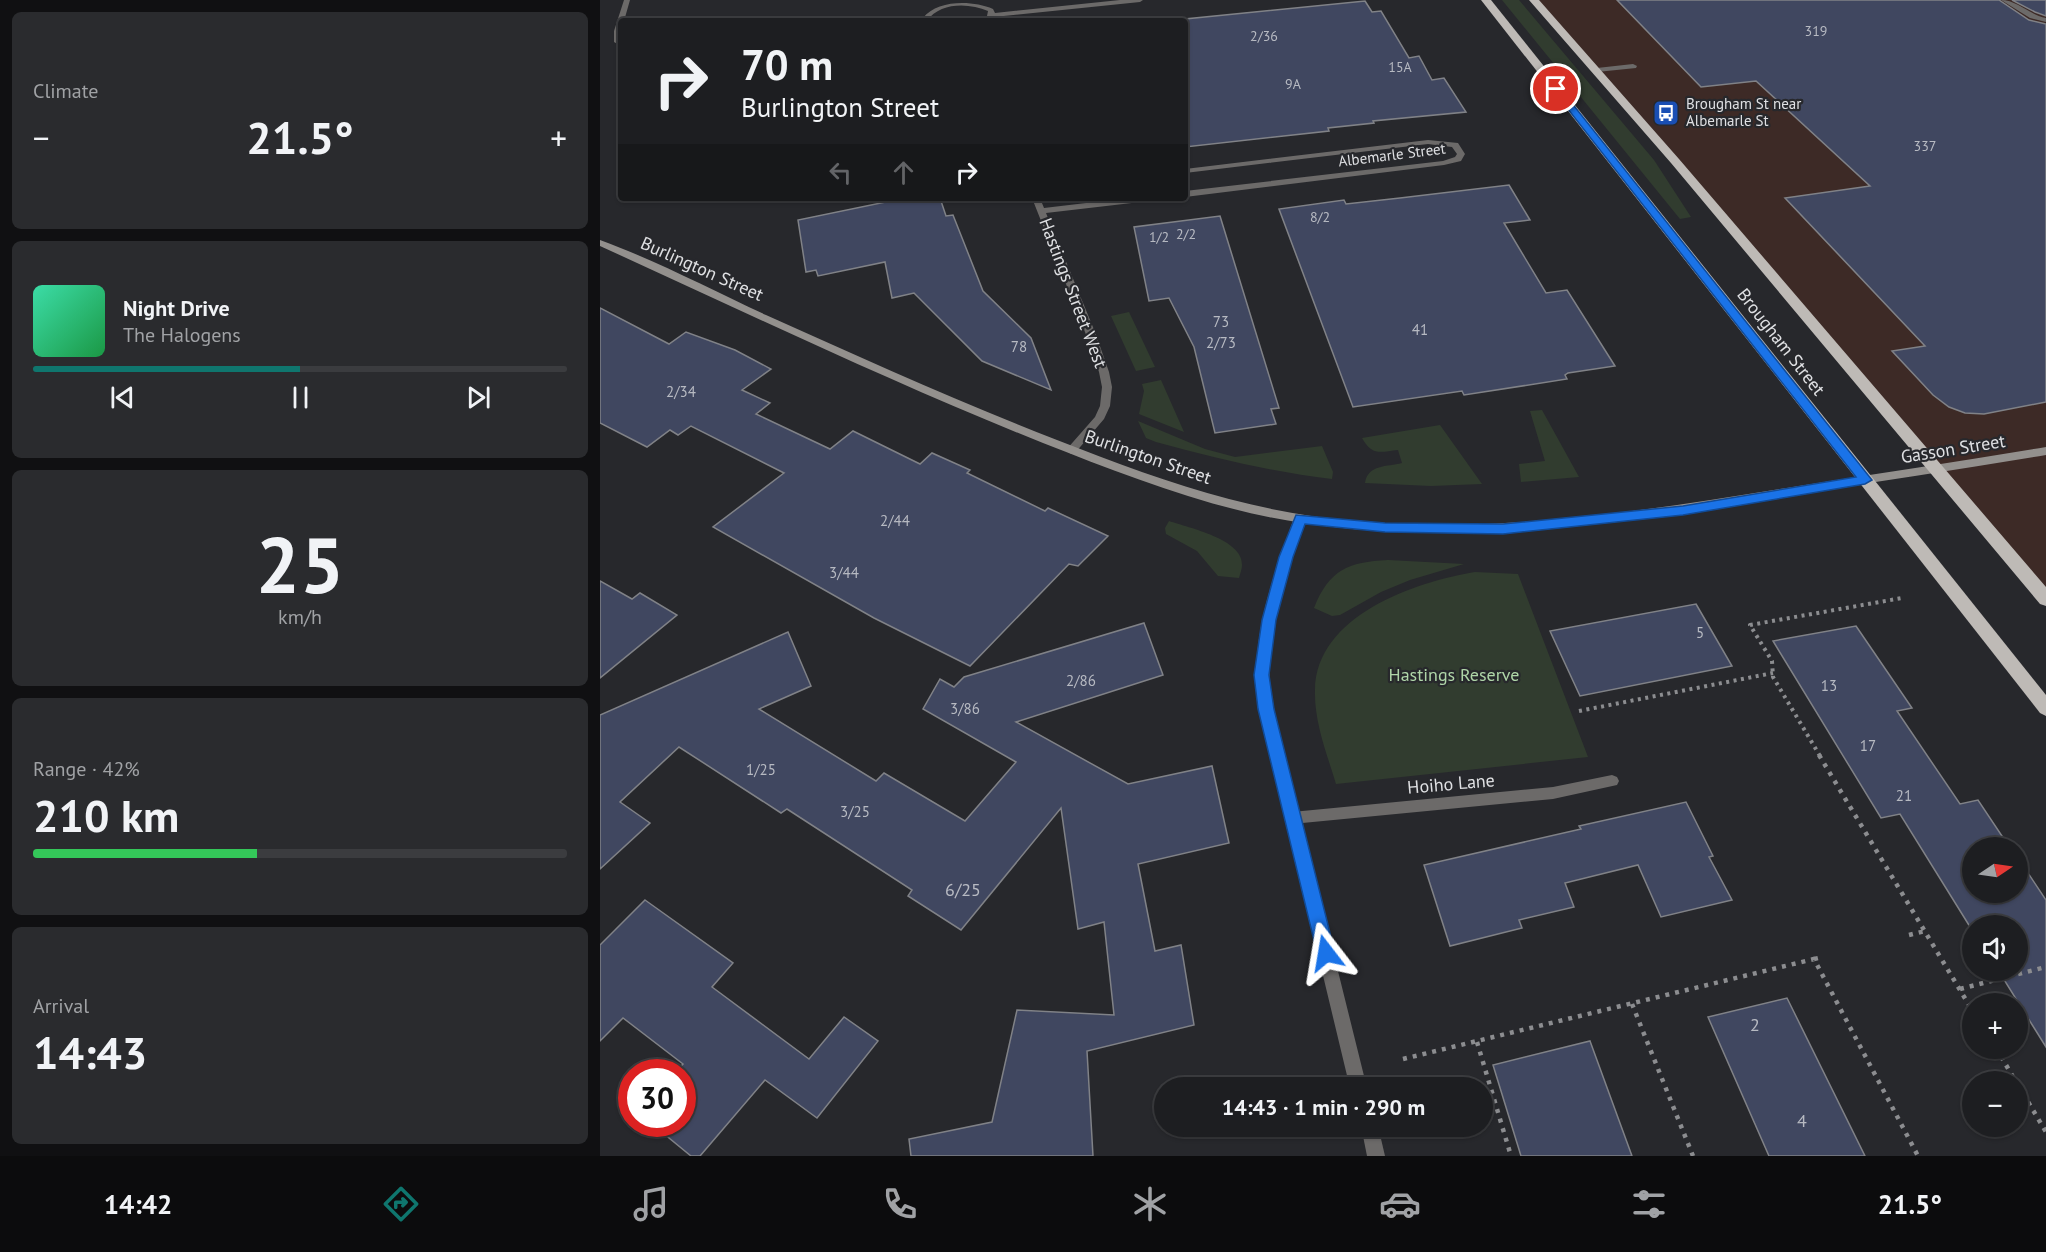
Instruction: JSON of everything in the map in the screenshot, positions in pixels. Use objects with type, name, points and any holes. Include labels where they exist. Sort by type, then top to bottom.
[{"type":"highway","name":"Brougham Street","points":[[1486,0],[2046,708]]},
{"type":"highway","name":"Brougham Street","points":[[1534,0],[1597,70],[2046,599]]},
{"type":"main road","name":"Burlington Street","points":[[600,243],[962,406],[1071,450],[1181,491],[1300,519],[1416,529],[1534,527],[1683,511],[1865,480]]},
{"type":"main road","name":"Gasson Street","points":[[1865,480],[2046,451]]},
{"type":"street","points":[[621,18],[627,0]]},
{"type":"street","points":[[926,18],[933,10],[957,2],[985,7],[991,10],[990,18],[1140,0]]},
{"type":"street","points":[[2004,0],[2032,17],[2046,20]]},
{"type":"street","points":[[618,25],[616,31],[618,42]]},
{"type":"street","points":[[1597,70],[1632,66]]},
{"type":"street","name":"Albemarle Street","points":[[1188,171],[1428,142],[1455,145],[1461,154],[1458,159],[1444,163],[1188,194]]},
{"type":"street","points":[[1296,158],[1306,179]]},
{"type":"street","name":"Hastings Street West","points":[[1037,201],[1094,342],[1107,387],[1105,406],[1098,419],[1071,450]]},
{"type":"street","points":[[1041,211],[1124,201]]},
{"type":"street","points":[[1300,519],[1286,557],[1269,620],[1262,675],[1266,709],[1356,1077]]},
{"type":"street","name":"Hoiho Lane","points":[[1292,819],[1553,793],[1612,781]]},
{"type":"street","points":[[1372,1137],[1376,1156]]},
{"type":"path","points":[[1902,598],[1750,625],[1772,661],[1773,673],[1962,993]]},
{"type":"path","points":[[1579,711],[1773,673]]},
{"type":"path","points":[[1909,935],[1925,931]]},
{"type":"path","points":[[1403,1059],[1823,957]]},
{"type":"path","points":[[1814,960],[1918,1156]]},
{"type":"path","points":[[1960,989],[2046,967]]},
{"type":"path","points":[[1632,1004],[1693,1156]]},
{"type":"path","points":[[1477,1042],[1511,1156]]},
{"type":"path","points":[[2028,1102],[2046,1132]]},
{"type":"shaded area","points":[[1534,0],[2046,0],[2046,599]]},
{"type":"green space","points":[[1502,0],[1519,0],[1654,160],[1691,217],[1680,219]]},
{"type":"green space","points":[[1129,312],[1155,367],[1136,371],[1111,316]]},
{"type":"green space","points":[[1161,380],[1184,432],[1139,414],[1144,391],[1142,384]]},
{"type":"green space","points":[[1542,410],[1579,477],[1521,482],[1519,464],[1545,461],[1530,411]]},
{"type":"green space","points":[[1138,421],[1205,449],[1235,457],[1322,446],[1333,472],[1332,479],[1243,464],[1156,442],[1146,438]]},
{"type":"green space","points":[[1440,425],[1482,484],[1431,486],[1365,483],[1374,469],[1402,463],[1398,450],[1377,452],[1369,448],[1362,438]]},
{"type":"green space","points":[[1169,521],[1201,531],[1225,541],[1234,548],[1240,556],[1242,565],[1239,578],[1218,576],[1197,551],[1166,534],[1165,528]]},
{"type":"green space","points":[[1388,560],[1464,564],[1410,580],[1381,592],[1340,615],[1332,616],[1314,608],[1326,585],[1342,570],[1362,563]]},
{"type":"green space","name":"Hastings Reserve","points":[[1475,572],[1518,574],[1588,757],[1336,784],[1322,738],[1315,702],[1320,664],[1332,642],[1350,623],[1372,607],[1398,594],[1424,584]]},
{"type":"building","points":[[1617,0],[1999,0],[2029,20],[2046,24],[2046,402],[1984,414],[1965,413],[1949,407],[1933,395],[1892,351],[1925,346],[1785,198],[1870,186],[1756,81],[1701,87]]},
{"type":"building","points":[[2012,0],[2046,0],[2046,16],[2035,12]]},
{"type":"building","points":[[1365,1],[1372,12],[1381,11],[1409,58],[1419,56],[1432,80],[1444,78],[1466,112],[1373,121],[1374,123],[1328,128],[1329,131],[1188,147],[1188,19]]},
{"type":"building","points":[[1509,185],[1530,220],[1504,223],[1546,293],[1567,290],[1615,366],[1568,373],[1565,375],[1567,379],[1464,395],[1462,391],[1353,407],[1279,209],[1344,200],[1346,204]]},
{"type":"building","points":[[890,201],[941,201],[946,216],[953,215],[983,291],[1031,338],[1051,390],[982,361],[914,293],[892,298],[885,262],[818,276],[816,270],[806,272],[798,220]]},
{"type":"building","points":[[1220,216],[1279,408],[1271,409],[1276,424],[1215,433],[1194,347],[1169,298],[1149,301],[1134,227]]},
{"type":"building","points":[[600,308],[669,344],[686,332],[735,350],[771,369],[742,390],[770,403],[756,414],[830,449],[853,431],[920,464],[932,453],[970,470],[967,473],[1045,511],[1048,508],[1108,536],[1078,566],[1069,564],[970,666],[874,618],[713,527],[784,473],[691,426],[678,435],[670,430],[647,447],[600,423]]},
{"type":"building","points":[[600,581],[632,599],[640,593],[677,615],[600,678]]},
{"type":"building","points":[[1696,604],[1732,666],[1580,696],[1550,631]]},
{"type":"building","points":[[1144,623],[1163,675],[1016,722],[1128,784],[1212,766],[1229,843],[1138,864],[1155,951],[1181,945],[1194,1025],[1087,1051],[1093,1156],[911,1156],[909,1139],[992,1122],[1017,1010],[1114,1015],[1104,922],[1078,929],[1061,808],[961,930],[908,896],[912,890],[787,809],[781,813],[679,747],[620,802],[650,823],[600,869],[600,715],[788,632],[811,686],[759,709],[876,781],[884,773],[965,821],[1016,762],[923,709],[940,679],[954,687],[964,677]]},
{"type":"building","points":[[1856,626],[1912,708],[1897,711],[1960,804],[1978,800],[2003,837],[1962,837],[1962,903],[2028,903],[2028,873],[2046,900],[2046,1047],[2028,1018],[2028,993],[2012,993],[2005,981],[2028,981],[2028,915],[1963,915],[1900,814],[1881,818],[1773,641]]},
{"type":"building","points":[[1686,802],[1713,856],[1709,857],[1732,900],[1661,917],[1638,865],[1565,883],[1574,907],[1519,920],[1522,928],[1450,946],[1424,865]]},
{"type":"building","points":[[645,900],[733,963],[712,987],[809,1059],[844,1017],[878,1041],[817,1118],[765,1080],[700,1156],[691,1156],[668,1137],[696,1137],[696,1059],[676,1059],[623,1018],[600,1041],[600,945]]},
{"type":"building","points":[[1787,998],[1865,1156],[1769,1156],[1708,1017]]},
{"type":"building","points":[[1590,1041],[1632,1156],[1521,1156],[1493,1065]]},
{"type":"place","name":"Brougham St near Albemarle St","points":[[1666,113]]},
{"type":"route","points":[[1326,953],[1266,709],[1262,675],[1269,620],[1286,557],[1300,519],[1385,528],[1503,529],[1683,511],[1865,480],[1556,89]]}]
